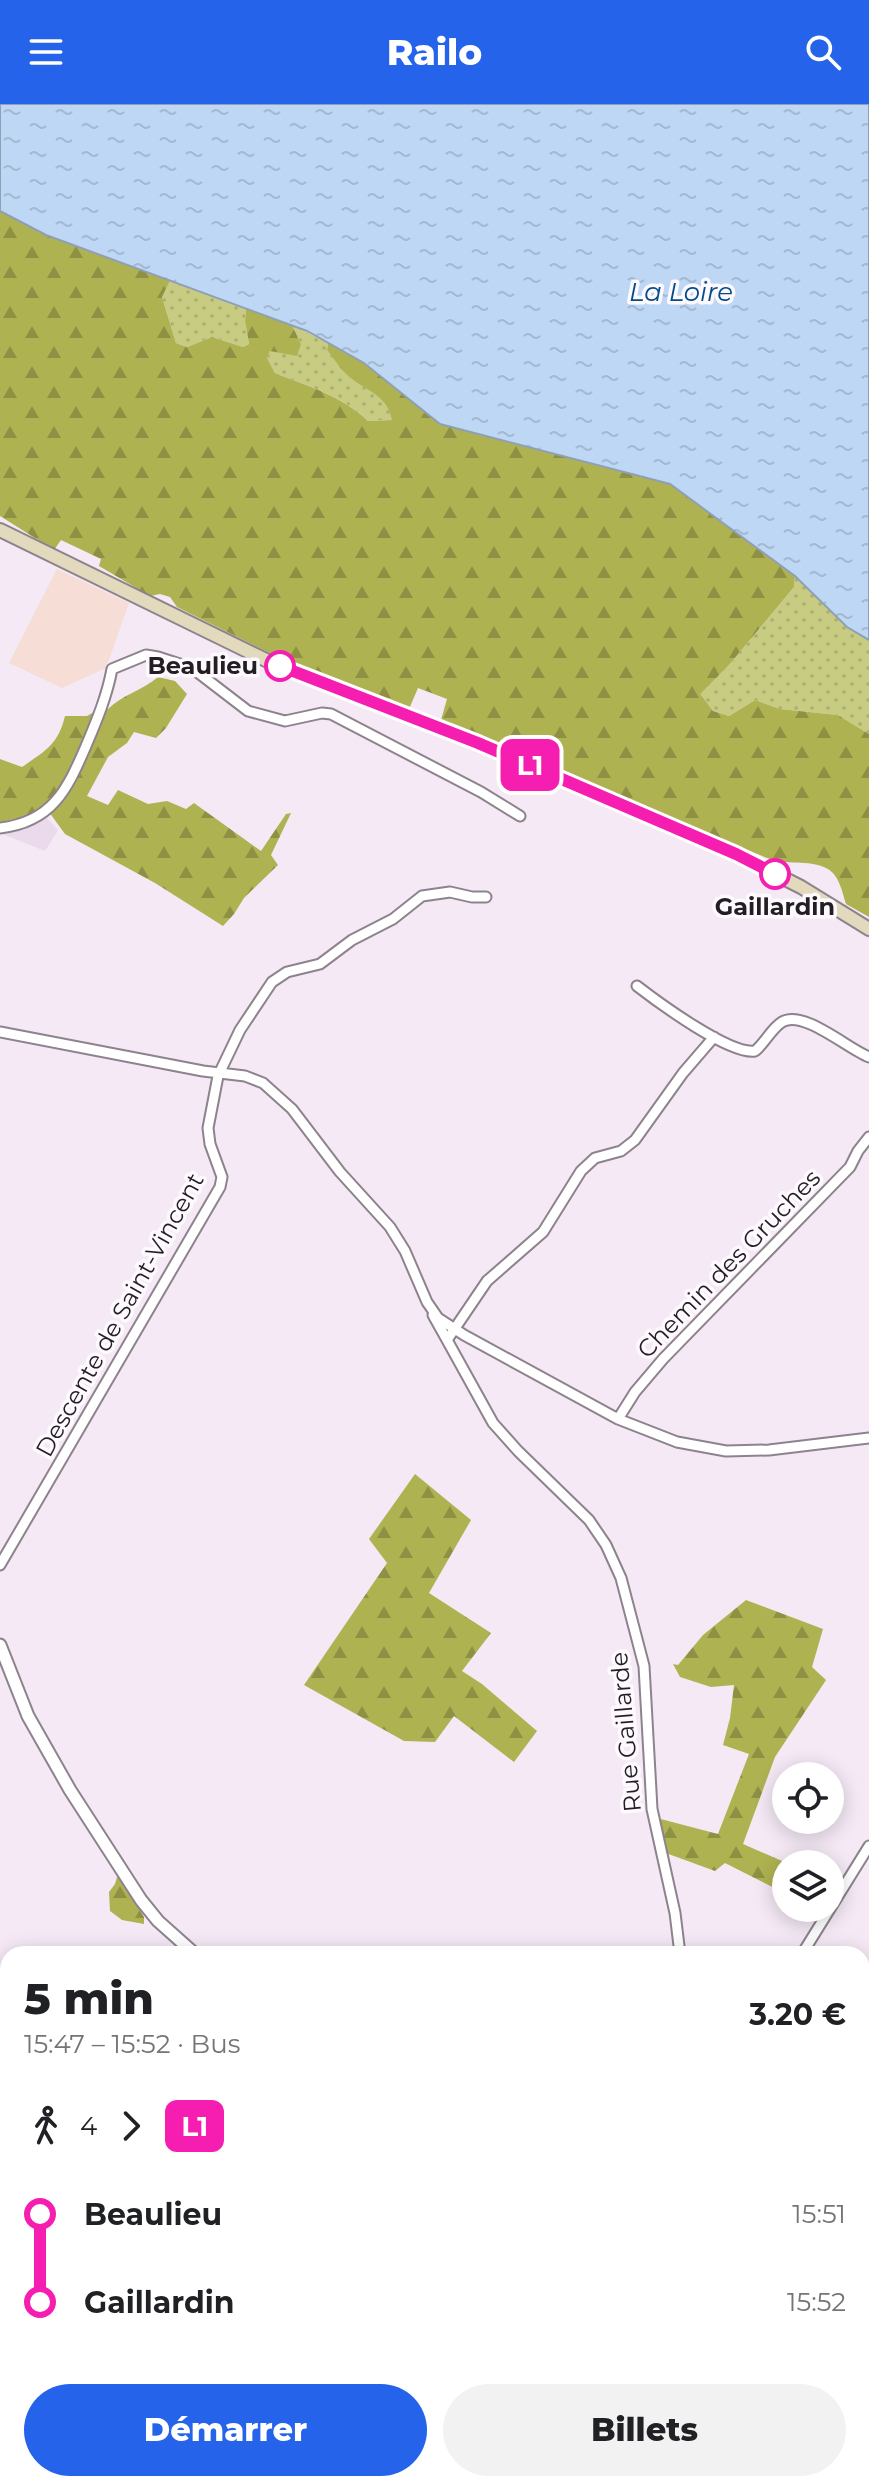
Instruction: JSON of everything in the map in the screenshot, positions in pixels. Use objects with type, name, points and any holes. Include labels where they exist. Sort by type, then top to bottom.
[{"type":"main road","points":[[0,530],[285,668],[478,743],[736,854],[801,887],[869,929]]},
{"type":"street","points":[[0,828],[34,819],[48,810],[64,792],[100,715],[112,669],[129,660],[149,655],[186,665],[248,711],[285,721],[331,714],[481,792],[520,816]]},
{"type":"street","name":"Descente de Saint-Vincent","points":[[0,1565],[220,1187],[222,1177],[210,1144],[208,1128],[219,1073],[240,1030],[272,982],[279,976],[320,964],[352,940],[393,919],[422,896],[450,892],[486,897]]},
{"type":"street","points":[[637,986],[714,1037],[741,1051],[755,1051],[782,1022],[799,1019],[869,1057]]},
{"type":"street","name":"Rue Gaillarde","points":[[0,1032],[245,1076],[263,1083],[292,1109],[333,1163],[398,1238],[432,1311],[493,1423],[589,1520],[606,1545],[621,1578],[644,1666],[652,1809],[675,1913],[679,1946]]},
{"type":"street","points":[[447,1340],[494,1274],[543,1232],[581,1171],[595,1158],[621,1151],[635,1140],[683,1073],[714,1037]]},
{"type":"street","name":"Chemin des Gruches","points":[[618,1419],[635,1392],[663,1359],[850,1167],[869,1137]]},
{"type":"street","points":[[432,1311],[453,1329],[618,1419],[677,1442],[726,1451],[769,1450],[869,1438]]},
{"type":"street","points":[[0,1645],[28,1716],[70,1790],[141,1900],[158,1921],[186,1946]]},
{"type":"street","points":[[807,1946],[869,1846]]},
{"type":"shaded area","points":[[57,569],[129,603],[106,668],[62,688],[9,663]]},
{"type":"shaded area","points":[[45,816],[58,830],[45,851],[0,833],[26,827]]},
{"type":"green space","points":[[0,211],[46,235],[171,279],[162,297],[176,343],[187,347],[212,337],[243,347],[249,344],[246,308],[292,325],[301,344],[297,356],[270,351],[267,358],[275,373],[336,398],[368,421],[392,420],[382,400],[342,370],[327,350],[328,343],[364,363],[440,424],[670,484],[795,576],[794,587],[729,665],[700,694],[713,711],[729,716],[755,700],[780,709],[838,715],[869,734],[869,917],[846,904],[837,879],[826,868],[767,858],[441,720],[447,699],[418,688],[409,709],[288,662],[177,607],[170,597],[160,594],[150,596],[99,566],[101,559],[61,540],[54,550],[0,516]]},
{"type":"green space","points":[[171,279],[246,308],[249,344],[243,347],[212,337],[187,347],[176,343],[162,297]]},
{"type":"green space","points":[[292,325],[328,343],[327,350],[342,369],[382,399],[393,420],[368,421],[336,398],[275,373],[267,358],[270,351],[301,344]]},
{"type":"green space","points":[[795,576],[847,627],[869,640],[869,734],[838,715],[780,709],[755,700],[729,716],[713,711],[699,694],[729,665],[794,587]]},
{"type":"green space","points":[[158,677],[175,681],[187,694],[166,728],[156,738],[134,732],[127,743],[108,757],[87,796],[108,805],[118,790],[148,804],[167,801],[186,809],[194,803],[261,851],[286,814],[291,813],[271,855],[278,865],[244,898],[223,926],[155,883],[65,834],[49,812],[0,822],[0,759],[22,767],[54,741],[65,716],[87,716],[99,709],[108,709]]},
{"type":"green space","points":[[415,1474],[471,1520],[429,1593],[491,1633],[462,1671],[537,1731],[514,1762],[454,1716],[435,1742],[404,1741],[304,1685],[387,1563],[369,1539]]},
{"type":"green space","points":[[746,1600],[823,1629],[812,1667],[826,1680],[772,1762],[743,1844],[772,1857],[772,1887],[725,1863],[715,1871],[663,1852],[653,1817],[718,1834],[749,1754],[723,1745],[734,1685],[711,1687],[680,1677],[673,1664],[678,1665],[703,1635]]},
{"type":"green space","points":[[117,1877],[144,1917],[144,1924],[122,1920],[110,1911],[109,1892]]},
{"type":"water","name":"La Loire","points":[[0,104],[869,104],[869,640],[847,627],[795,576],[670,484],[440,424],[364,363],[307,331],[46,235],[0,211]]},
{"type":"bus line","name":"L1","points":[[280,666],[478,743],[736,854],[775,874]]},
{"type":"place","name":"Beaulieu","points":[[280,666]]},
{"type":"place","name":"Gaillardin","points":[[775,874]]}]
